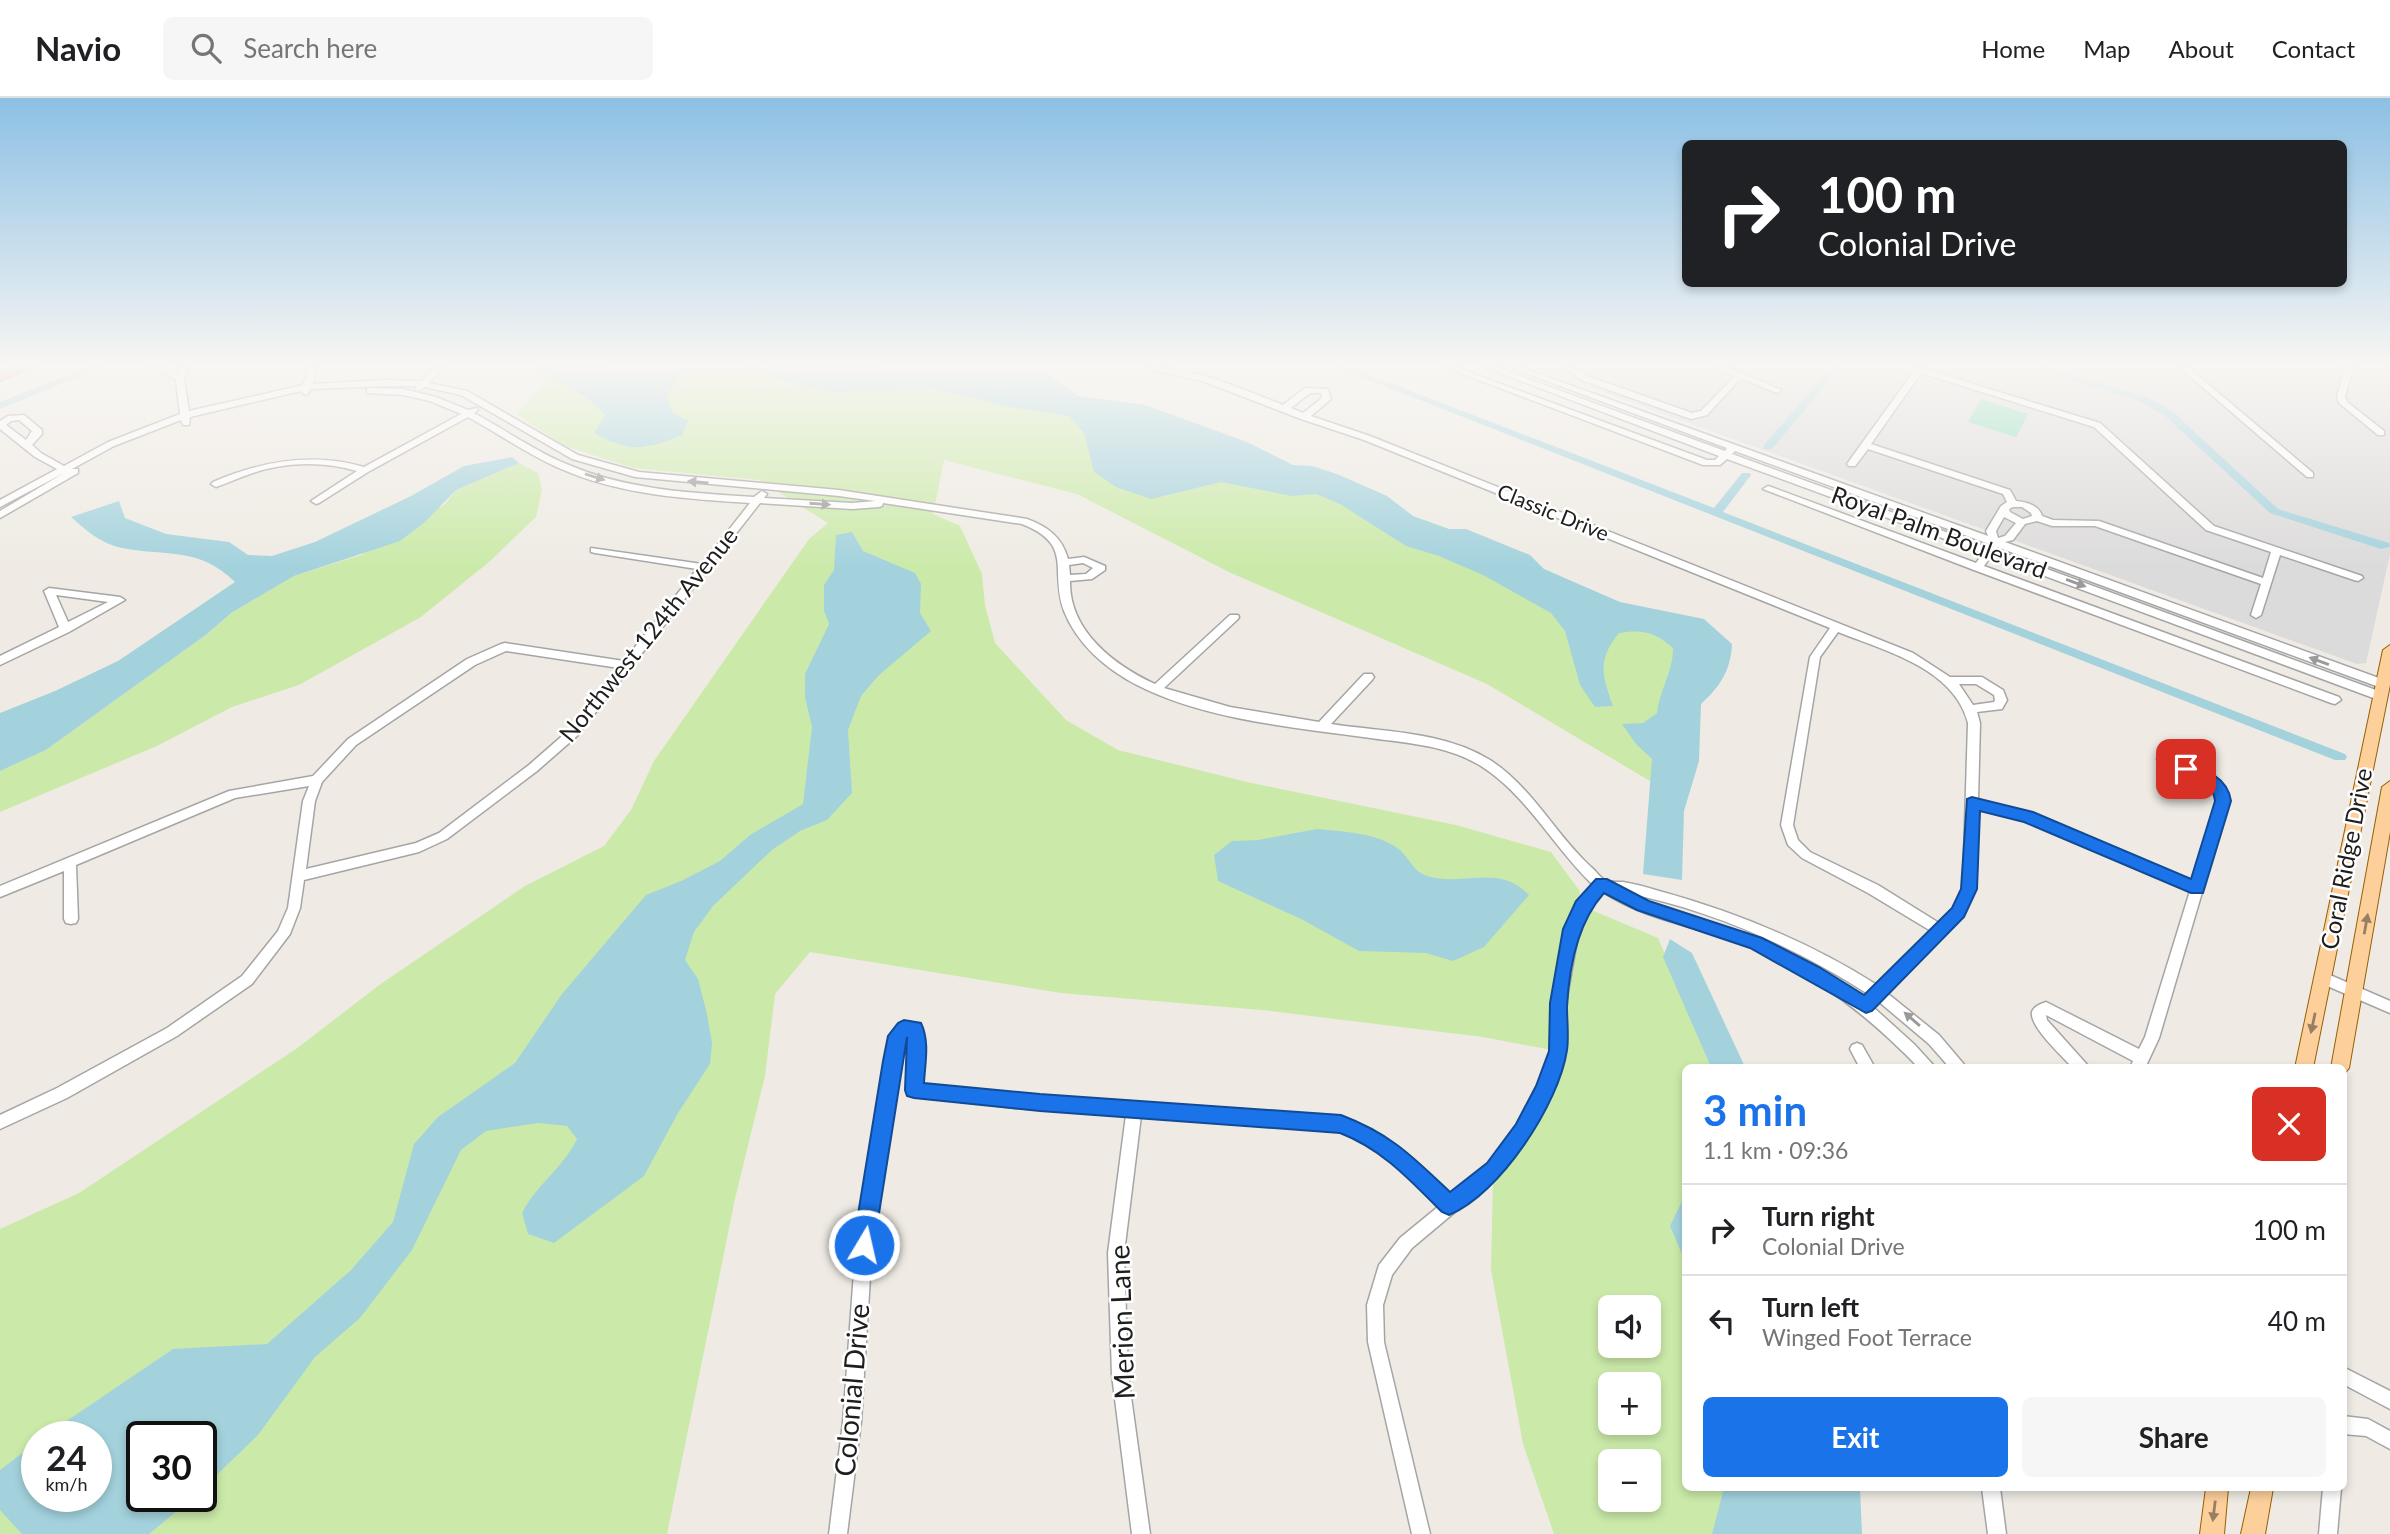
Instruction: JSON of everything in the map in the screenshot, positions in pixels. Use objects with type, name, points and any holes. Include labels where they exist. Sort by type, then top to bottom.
[{"type":"main road","name":"Coral Ridge Drive","points":[[2305,1064],[2386,691],[2390,650]]},
{"type":"main road","name":"Coral Ridge Drive","points":[[2341,1064],[2390,787]]},
{"type":"main road","points":[[2212,1534],[2217,1491]]},
{"type":"main road","points":[[2253,1534],[2261,1491]]},
{"type":"street","points":[[0,505],[66,470],[153,434]]},
{"type":"street","points":[[316,501],[431,434]]},
{"type":"street","points":[[506,434],[562,466],[593,478],[628,486],[852,506],[904,503]]},
{"type":"street","points":[[535,434],[575,457],[605,468],[667,480],[839,493],[984,514],[1044,528],[1055,537],[1063,562],[1065,595],[1076,621],[1093,647],[1119,671],[1186,700],[1322,726],[1439,743],[1465,752],[1493,767],[1515,784],[1602,884],[1643,905],[1756,943],[1812,972],[1866,1006],[1925,1064]]},
{"type":"street","name":"Classic Drive","points":[[1355,434],[1909,656],[1948,681],[1972,709],[1998,706],[1999,693],[1978,680],[1948,681]]},
{"type":"street","points":[[1628,434],[1706,463],[1717,463],[1731,451]]},
{"type":"street","name":"Royal Palm Boulevard","points":[[1687,434],[2386,691]]},
{"type":"street","points":[[1852,464],[1873,434]]},
{"type":"street","points":[[2107,434],[2210,528],[2358,578]]},
{"type":"street","points":[[2262,434],[2310,475]]},
{"type":"street","points":[[27,444],[38,455],[66,470]]},
{"type":"street","points":[[1866,444],[2007,492],[2006,514],[2022,522],[2038,519],[2052,523],[2095,523],[2267,583]]},
{"type":"street","points":[[216,484],[247,471],[292,463],[333,461],[365,470]]},
{"type":"street","points":[[0,515],[66,470]]},
{"type":"street","name":"Northwest 124th Avenue","points":[[299,876],[419,847],[443,836],[533,768],[573,733],[766,488]]},
{"type":"street","points":[[1768,489],[2335,700]]},
{"type":"street","points":[[2008,506],[2028,506],[2036,512],[2038,519]]},
{"type":"street","points":[[1992,547],[1991,531],[2008,506]]},
{"type":"street","points":[[1978,568],[1992,547],[2009,538],[2022,522]]},
{"type":"street","points":[[595,550],[703,567]]},
{"type":"street","points":[[2256,615],[2276,552]]},
{"type":"street","points":[[1063,562],[1084,560],[1101,568],[1088,577],[1065,578]]},
{"type":"street","points":[[0,662],[65,629],[120,600],[49,591],[65,629]]},
{"type":"street","points":[[1156,689],[1234,617]]},
{"type":"street","points":[[1836,627],[1815,657],[1787,825],[1793,842],[1806,855],[1872,888],[1941,930]]},
{"type":"street","points":[[0,1122],[62,1093],[172,1032],[247,980],[283,934],[294,908],[309,801],[317,780],[352,742],[490,651],[521,647],[626,665]]},
{"type":"street","points":[[1322,726],[1368,677]]},
{"type":"street","points":[[1866,1006],[1958,912],[1969,889],[1972,709]]},
{"type":"street","points":[[2079,1064],[2040,1022],[2039,1012],[2046,1008],[2062,1015],[2140,1063],[2152,1038],[2223,801],[2222,790],[2210,779],[2163,759]]},
{"type":"street","points":[[0,892],[233,794],[317,780]]},
{"type":"street","points":[[1972,803],[2028,817],[2197,889]]},
{"type":"street","points":[[70,862],[71,919]]},
{"type":"street","points":[[1602,884],[1646,891],[1759,928],[1819,955],[1879,992],[1916,1023],[1956,1064]]},
{"type":"street","points":[[1421,1534],[1376,1342],[1375,1305],[1385,1271],[1406,1243],[1494,1170],[1523,1130],[1545,1089],[1558,1051],[1559,1003],[1572,929],[1581,906],[1602,884]]},
{"type":"street","points":[[2323,978],[2390,1007]]},
{"type":"street","name":"Colonial Drive","points":[[838,1534],[852,1422],[864,1245],[898,1036],[904,1028],[915,1029],[917,1040],[914,1090],[1134,1110]]},
{"type":"street","points":[[1857,1049],[1866,1064]]},
{"type":"street","points":[[1134,1110],[1341,1124],[1372,1136],[1400,1157],[1449,1205]]},
{"type":"street","name":"Merion Lane","points":[[1134,1110],[1116,1253],[1120,1375],[1141,1534]]},
{"type":"street","points":[[2347,1377],[2390,1401]]},
{"type":"street","points":[[2347,1425],[2368,1428],[2390,1440]]},
{"type":"street","points":[[1992,1491],[1997,1534]]},
{"type":"street","points":[[2328,1534],[2332,1491]]},
{"type":"shaded area","points":[[1719,434],[2390,434],[2390,554],[2366,663],[2357,664]]},
{"type":"green space","points":[[546,434],[1193,434],[1696,649],[1665,790],[1487,684],[1231,573],[1077,494],[944,460],[933,514],[960,526],[982,574],[985,605],[995,643],[1066,720],[1118,750],[1247,782],[1456,825],[1551,852],[1579,890],[1582,906],[1658,938],[1713,1064],[1682,1064],[1682,1491],[1801,1491],[1806,1534],[1554,1534],[1523,1444],[1491,1270],[1493,1178],[1557,1051],[1483,1037],[1261,1010],[1061,993],[810,952],[775,994],[765,1076],[735,1199],[667,1534],[0,1534],[0,1229],[79,1193],[296,1049],[382,983],[525,886],[604,846],[631,810],[654,761],[809,539],[828,523],[759,480],[633,468],[562,445]]},
{"type":"green space","points":[[519,463],[538,473],[542,490],[536,517],[489,562],[421,617],[299,685],[232,707],[157,746],[0,812],[0,771],[46,750],[207,634],[231,613],[294,576],[361,555],[445,504],[456,490]]},
{"type":"water","points":[[596,434],[682,434],[658,444],[637,447]]},
{"type":"water","points":[[1084,434],[1225,434],[1293,465],[1312,466],[1337,474],[1387,496],[1413,516],[1449,529],[1466,529],[1530,555],[1544,569],[1620,602],[1704,619],[1732,644],[1723,677],[1701,704],[1699,761],[1684,811],[1682,880],[1643,874],[1652,759],[1636,744],[1622,724],[1643,723],[1657,713],[1671,665],[1673,648],[1660,638],[1635,631],[1619,633],[1607,651],[1604,668],[1613,706],[1595,707],[1580,685],[1565,631],[1551,613],[1483,575],[1439,556],[1406,546],[1340,504],[1316,494],[1292,496],[1221,482],[1151,499],[1116,487],[1094,472]]},
{"type":"water","points":[[512,457],[519,463],[456,490],[425,522],[400,541],[294,576],[231,613],[207,634],[46,750],[0,771],[0,713],[118,661],[235,582],[208,563],[195,558],[139,551],[107,543],[71,517],[119,501],[125,518],[166,534],[229,542],[248,555],[272,556],[315,542],[411,496],[464,466]]},
{"type":"water","points":[[852,532],[863,551],[915,573],[921,584],[920,613],[931,631],[878,676],[861,696],[848,730],[852,793],[827,820],[800,831],[772,850],[713,906],[694,932],[685,960],[698,979],[707,1014],[712,1043],[710,1064],[678,1113],[644,1176],[554,1243],[528,1234],[522,1213],[577,1139],[567,1126],[538,1123],[486,1131],[461,1150],[412,1250],[360,1318],[315,1357],[258,1435],[217,1475],[217,1421],[126,1421],[126,1512],[176,1512],[149,1534],[22,1534],[0,1510],[0,1470],[21,1454],[21,1512],[112,1512],[112,1421],[67,1421],[173,1349],[267,1344],[351,1270],[393,1222],[414,1144],[438,1117],[515,1063],[562,994],[646,895],[720,861],[750,835],[803,804],[812,727],[805,697],[805,674],[829,624],[824,611],[824,585],[834,570],[836,535]]},
{"type":"water","points":[[1317,829],[1360,834],[1391,844],[1427,876],[1441,879],[1506,880],[1518,885],[1529,895],[1484,947],[1453,961],[1426,953],[1359,951],[1303,920],[1218,881],[1214,855],[1232,841],[1258,840]]},
{"type":"water","points":[[1670,939],[1692,953],[1744,1064],[1710,1064],[1663,957]]},
{"type":"water","points":[[1682,1201],[1682,1254],[1670,1226]]},
{"type":"water","points":[[1723,1491],[1860,1491],[1862,1534],[1712,1534]]},
{"type":"waterway","points":[[1513,434],[2340,757]]},
{"type":"waterway","points":[[1768,447],[1779,434]]},
{"type":"waterway","points":[[2191,434],[2274,511],[2385,546]]},
{"type":"waterway","points":[[1717,512],[1746,475]]},
{"type":"route","points":[[864,1245],[892,1061],[898,1036],[904,1028],[915,1029],[917,1040],[914,1090],[1040,1103],[1341,1124],[1372,1136],[1400,1157],[1449,1205],[1494,1170],[1523,1130],[1545,1089],[1558,1051],[1559,1003],[1572,929],[1581,906],[1602,884],[1643,905],[1756,943],[1812,972],[1866,1006],[1958,912],[1969,889],[1972,803],[2028,817],[2197,889],[2223,801],[2222,790],[2210,779],[2186,769]]}]
